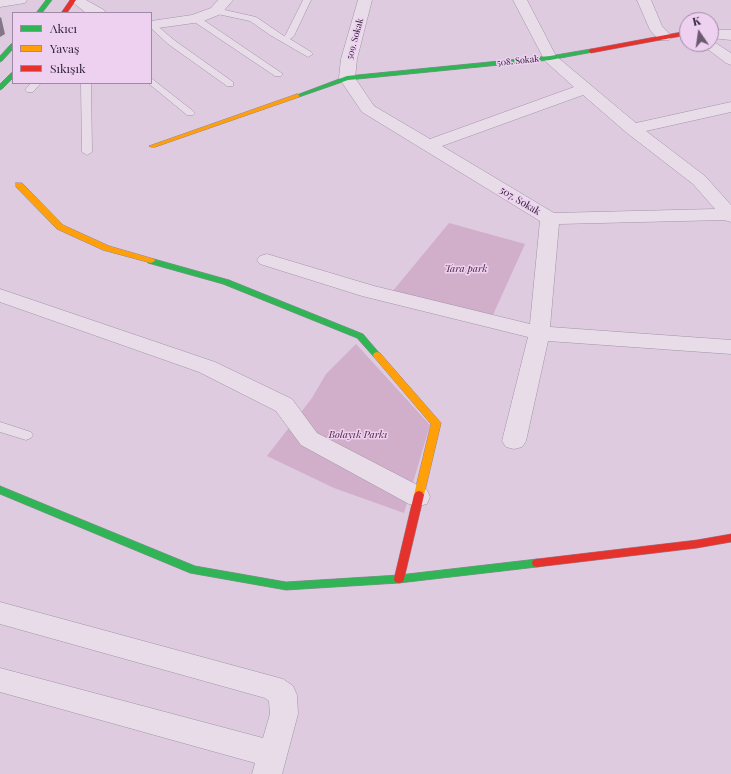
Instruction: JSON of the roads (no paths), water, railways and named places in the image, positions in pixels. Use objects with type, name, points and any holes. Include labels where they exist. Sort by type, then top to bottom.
[{"type":"street","points":[[0,3],[20,0]]},
{"type":"street","points":[[40,12],[48,0]]},
{"type":"street","points":[[65,12],[73,0]]},
{"type":"street","points":[[77,0],[96,12]]},
{"type":"street","name":"509. Sokak","points":[[347,78],[349,59],[365,0]]},
{"type":"street","points":[[520,0],[550,58],[633,129],[699,180],[730,215]]},
{"type":"street","points":[[644,0],[655,27],[664,37]]},
{"type":"street","points":[[152,26],[196,19],[221,5]]},
{"type":"street","name":"508. Sokak","points":[[153,146],[347,78],[550,58],[679,34]]},
{"type":"street","points":[[719,34],[731,35]]},
{"type":"street","points":[[0,60],[12,46]]},
{"type":"street","points":[[719,51],[731,60]]},
{"type":"street","points":[[0,88],[12,75]]},
{"type":"street","name":"507. Sokak","points":[[347,78],[368,109],[550,219],[730,215]]},
{"type":"street","points":[[427,146],[586,88]]},
{"type":"street","points":[[633,129],[731,107]]},
{"type":"street","points":[[19,185],[60,227],[106,248],[226,282],[360,336],[436,423],[399,580]]},
{"type":"street","points":[[514,441],[539,334],[550,219]]},
{"type":"street","points":[[267,260],[369,291],[539,334],[731,347]]},
{"type":"street","points":[[0,295],[207,367],[284,405],[309,439],[418,497]]},
{"type":"street","points":[[0,490],[194,570],[286,586],[399,580],[697,544],[731,538]]},
{"type":"street","points":[[0,613],[273,688],[282,695],[284,714],[270,764],[0,680]]},
{"type":"lane","points":[[283,39],[290,36],[307,0]]},
{"type":"lane","points":[[221,5],[250,17],[308,54]]},
{"type":"lane","points":[[196,19],[278,74]]},
{"type":"lane","points":[[152,26],[171,42],[230,84]]},
{"type":"lane","points":[[152,82],[190,113]]},
{"type":"lane","points":[[86,84],[87,152]]},
{"type":"lane","points":[[0,427],[26,435]]},
{"type":"park label","name":"Tara park","points":[[466,269]]},
{"type":"park label","name":"Bolayık Parkı","points":[[358,435]]}]
